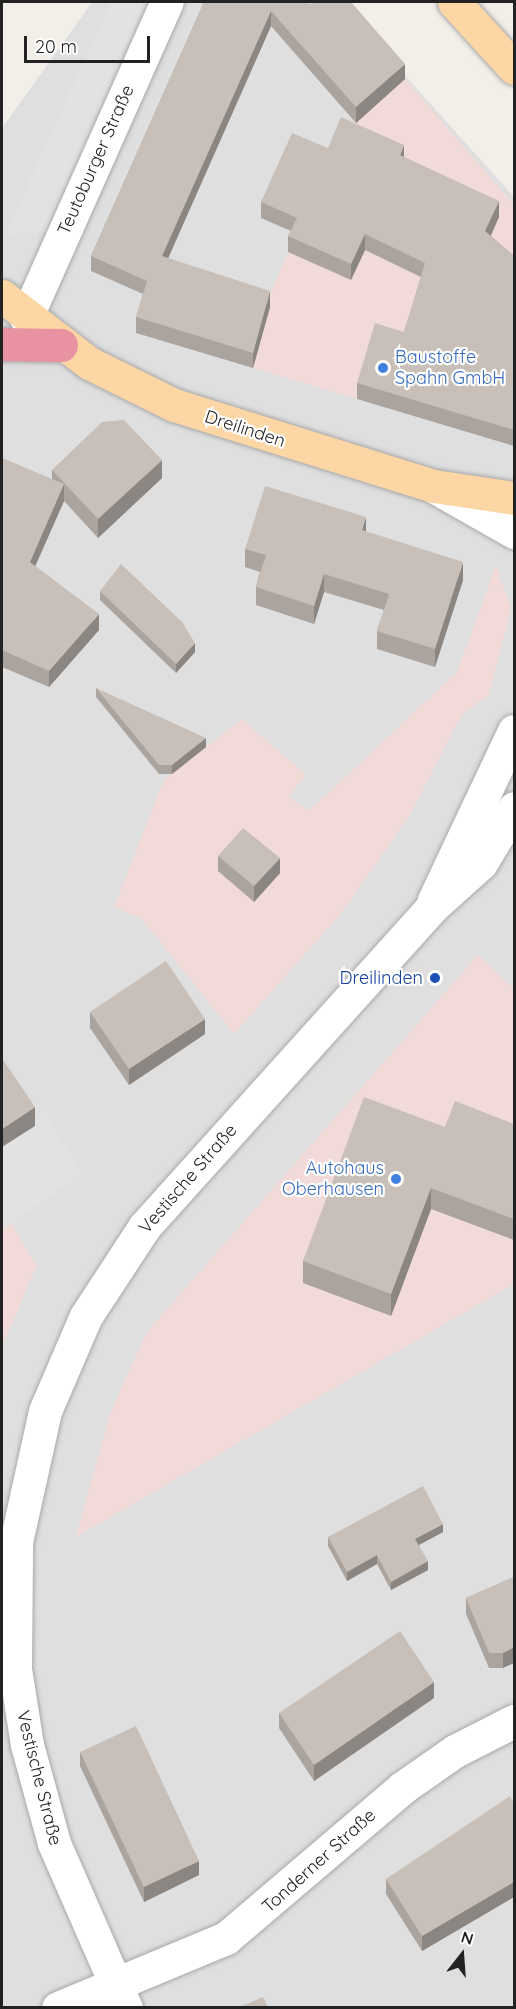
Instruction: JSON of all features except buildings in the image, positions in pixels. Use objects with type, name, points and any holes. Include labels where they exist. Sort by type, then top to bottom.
[{"type":"highway","points":[[2,344],[61,345]]},
{"type":"main road","points":[[454,2],[514,68]]},
{"type":"main road","name":"Dreilinden","points":[[2,296],[61,345],[127,386],[211,419],[434,486],[514,498]]},
{"type":"street","name":"Teutoburger Straße","points":[[26,318],[167,2]]},
{"type":"street","points":[[434,486],[514,532]]},
{"type":"street","name":"Vestische Straße","points":[[431,908],[514,731]]},
{"type":"street","name":"Vestische Straße","points":[[122,1997],[54,1843],[27,1745],[15,1668],[12,1497],[71,1347],[143,1229],[431,908],[481,863],[514,808]]},
{"type":"street","name":"Tonderner Straße","points":[[58,2007],[122,1997],[226,1938],[402,1788],[455,1750],[514,1722]]},
{"type":"shaded area","points":[[92,2],[339,2],[514,197],[514,2007],[2,2008],[2,128]]},
{"type":"shaded area","points":[[111,2],[167,2],[64,231],[6,234]]},
{"type":"shaded area","points":[[405,79],[514,205],[514,359],[411,415],[253,368],[267,301],[341,133]]},
{"type":"shaded area","points":[[496,566],[511,609],[489,695],[462,714],[411,813],[344,910],[234,1034],[141,918],[114,907],[164,780],[242,719],[306,775],[288,796],[309,811],[457,672]]},
{"type":"shaded area","name":"Autohaus Oberhausen","points":[[478,955],[514,989],[514,1284],[76,1537],[110,1414],[146,1333]]},
{"type":"shaded area","points":[[44,1111],[81,1173],[2,1230],[2,1147]]},
{"type":"shaded area","points":[[11,1224],[37,1265],[2,1347],[2,1230]]},
{"type":"place","name":"Baustoffe Spahn GmbH","points":[[383,368]]},
{"type":"place","name":"Dreilinden","points":[[435,978]]},
{"type":"place","name":"Autohaus Oberhausen","points":[[396,1179]]}]
